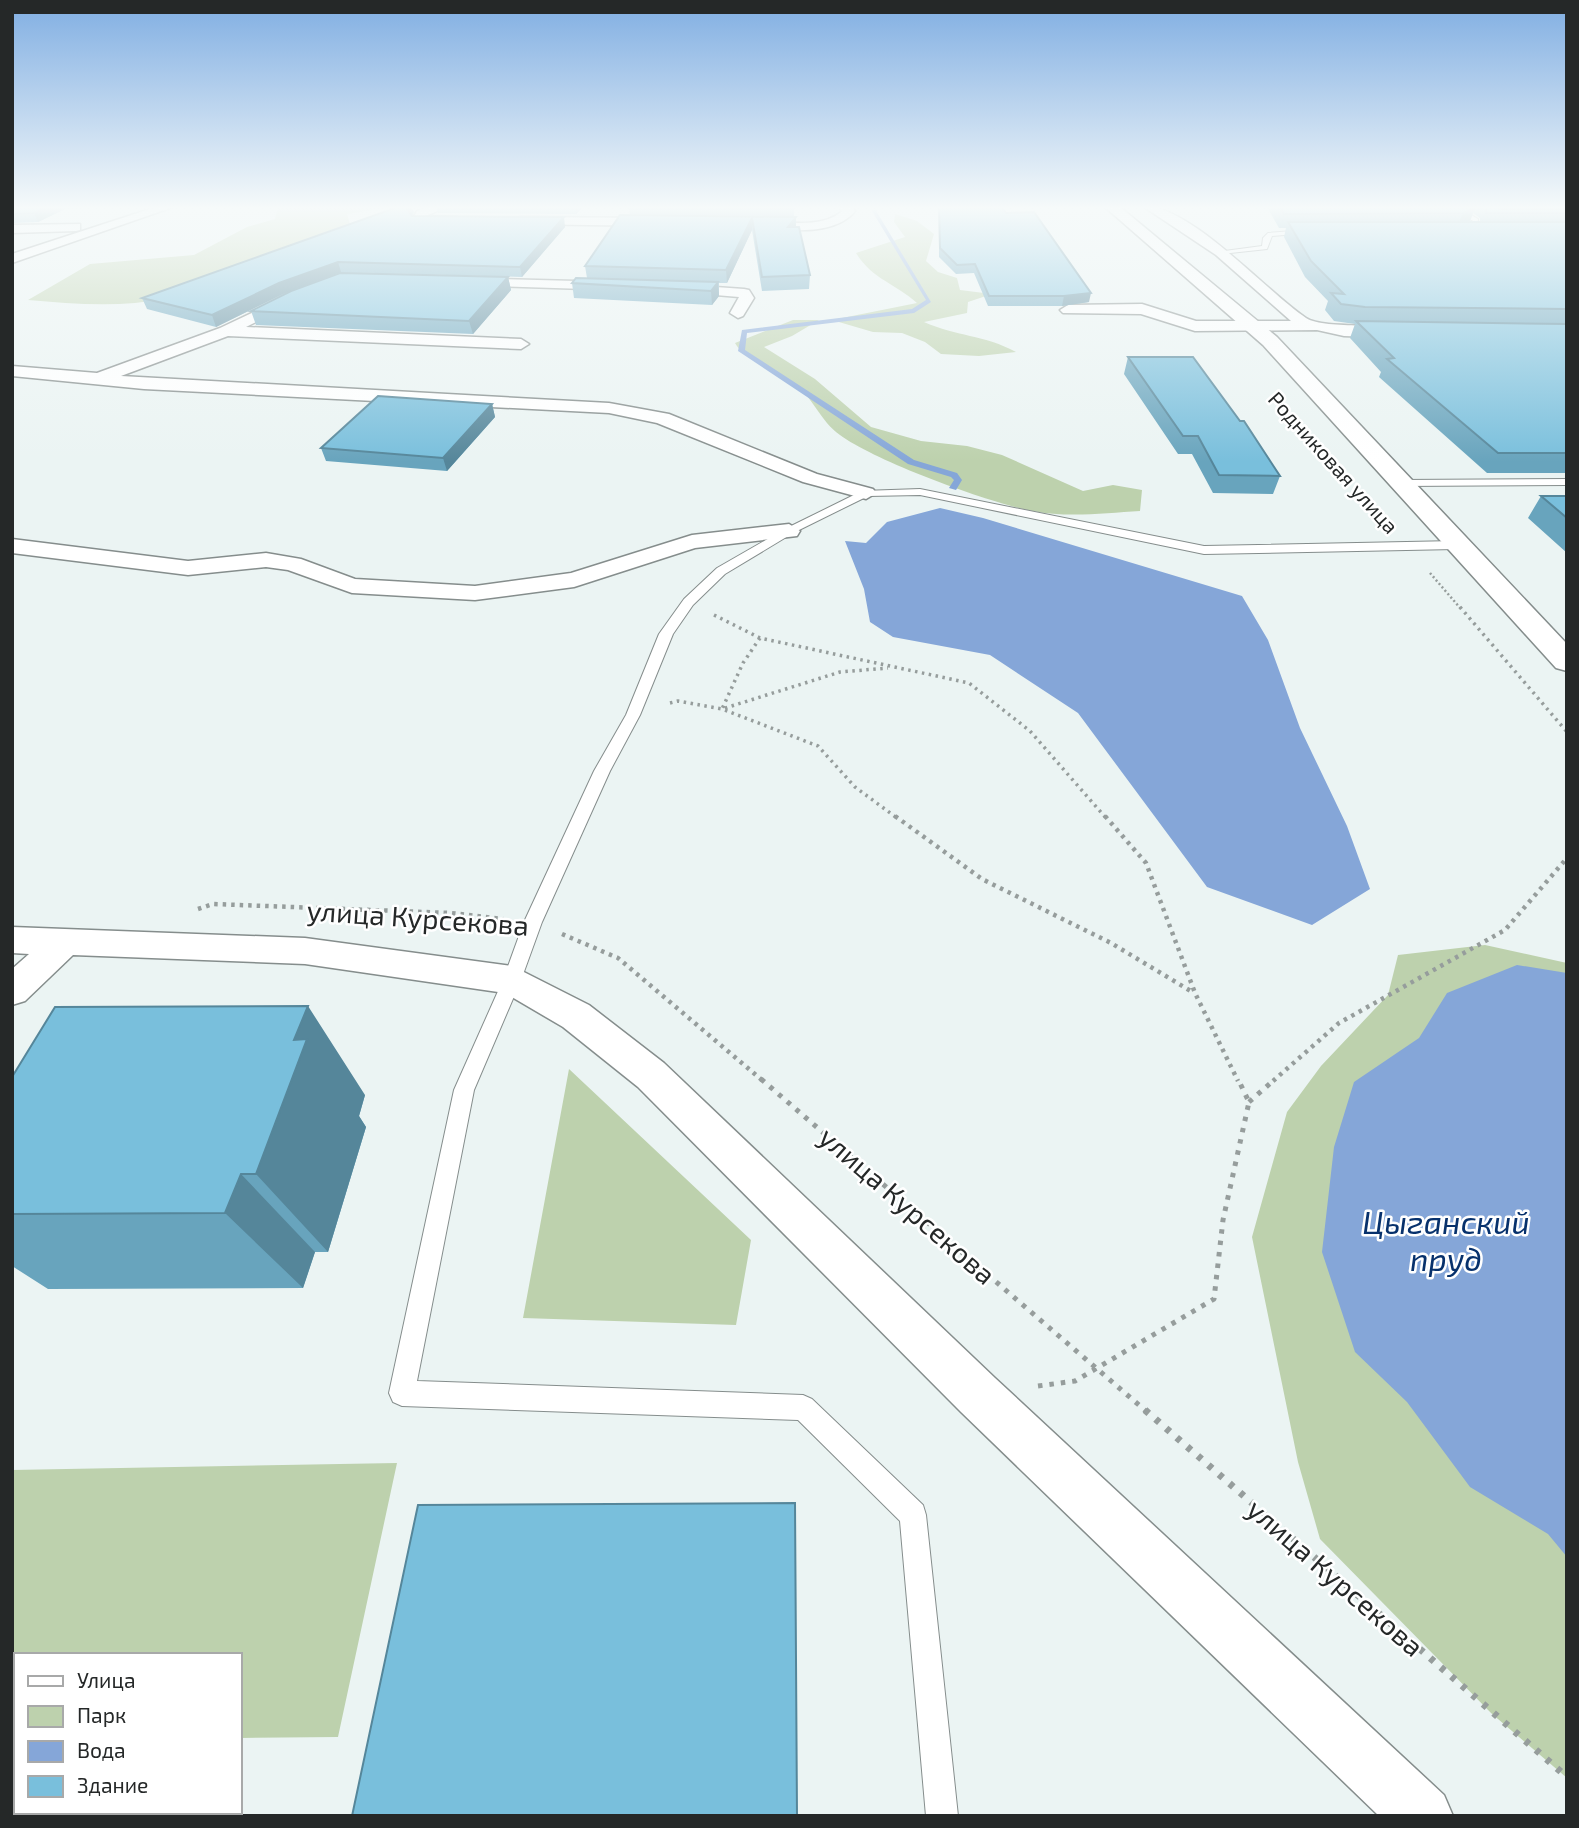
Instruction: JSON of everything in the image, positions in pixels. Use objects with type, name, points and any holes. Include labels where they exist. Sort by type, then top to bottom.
[{"type":"main road","name":"Родниковая улица","points":[[1214,292],[1255,327],[1567,662]]},
{"type":"street","points":[[99,378],[226,331],[305,292]]},
{"type":"street","points":[[733,292],[744,293],[747,298],[738,313]]},
{"type":"street","points":[[1267,292],[1306,326]]},
{"type":"street","points":[[1068,310],[1142,309],[1195,326],[1306,326],[1344,331],[1413,333]]},
{"type":"street","points":[[226,331],[521,344]]},
{"type":"street","points":[[13,369],[144,384],[609,408],[662,418],[810,478],[866,493]]},
{"type":"street","points":[[12,546],[188,568],[266,560],[293,564],[352,586],[475,593],[574,580],[692,542],[789,531]]},
{"type":"street","name":"улица Курсекова","points":[[12,940],[305,951],[513,979],[576,1016],[651,1075],[978,1395],[1423,1816]]},
{"type":"street","points":[[12,992],[65,942]]},
{"type":"lane","points":[[1400,483],[1567,482]]},
{"type":"lane","points":[[942,1816],[913,1515],[803,1408],[402,1393],[464,1090],[513,979],[533,922],[602,771],[633,715],[666,634],[688,602],[722,571],[789,531],[866,493],[920,492],[1204,550],[1456,545]]},
{"type":"path","name":"Родниковая улица","points":[[1361,493],[1567,732]]},
{"type":"path","points":[[688,602],[760,638],[969,683],[1030,731],[1146,863],[1195,993],[1249,1102]]},
{"type":"path","points":[[722,709],[743,663],[760,638]]},
{"type":"path","points":[[722,709],[840,672],[896,667]]},
{"type":"path","points":[[633,715],[678,701],[722,709],[818,746],[855,787],[982,879],[1111,943],[1195,993]]},
{"type":"path","points":[[978,1395],[1075,1381],[1214,1299],[1223,1220],[1249,1102],[1339,1023],[1505,930],[1567,858]]},
{"type":"path","name":"улица Курсекова","points":[[193,911],[213,904],[451,913],[533,922],[618,958],[855,1158],[1567,1777]]},
{"type":"green space","points":[[41,292],[193,292],[122,304],[28,300]]},
{"type":"green space","points":[[903,292],[992,294],[968,302],[967,313],[924,322],[993,342],[1016,352],[979,356],[941,354],[925,342],[902,333],[873,332],[832,320],[917,303]]},
{"type":"green space","points":[[793,320],[819,320],[792,336],[764,347],[815,379],[871,427],[921,441],[967,446],[1002,455],[1083,491],[1113,485],[1142,490],[1140,511],[1059,514],[1014,507],[933,480],[857,445],[833,429],[794,383],[753,360],[735,343]]},
{"type":"green space","points":[[1485,945],[1567,963],[1567,1778],[1491,1713],[1320,1539],[1298,1462],[1252,1237],[1287,1112],[1321,1066],[1388,995],[1398,955]]},
{"type":"green space","points":[[569,1069],[751,1240],[736,1325],[523,1318]]},
{"type":"green space","points":[[397,1463],[338,1737],[242,1738],[242,1653],[14,1653],[12,1740],[12,1470]]},
{"type":"green space","points":[[12,1748],[14,1814],[218,1814],[217,1816],[12,1816]]},
{"type":"water","points":[[940,508],[983,518],[1242,596],[1268,640],[1300,728],[1347,826],[1370,889],[1312,925],[1207,887],[1078,713],[990,655],[893,637],[870,622],[864,589],[845,541],[866,543],[887,522]]},
{"type":"water","name":"Цыганский пруд","points":[[1517,965],[1567,973],[1567,1557],[1548,1534],[1470,1487],[1407,1402],[1355,1352],[1322,1252],[1334,1147],[1354,1082],[1419,1038],[1447,993]]},
{"type":"building","points":[[158,292],[260,292],[212,315],[142,298]]},
{"type":"building","points":[[288,292],[494,292],[469,321],[251,311]]},
{"type":"building","points":[[987,292],[1091,293],[1064,296],[989,296]]},
{"type":"building","points":[[1342,292],[1567,292],[1567,309],[1365,307],[1341,304],[1331,293],[1344,294]]},
{"type":"building","points":[[1356,321],[1567,324],[1567,453],[1498,453],[1387,359],[1394,358]]},
{"type":"building","points":[[1128,357],[1193,357],[1240,421],[1244,421],[1280,476],[1219,475],[1198,436],[1183,436]]},
{"type":"building","points":[[378,396],[492,404],[443,458],[321,448]]},
{"type":"building","points":[[1541,496],[1567,496],[1567,518]]},
{"type":"building","points":[[308,1006],[294,1040],[307,1039],[256,1174],[241,1174],[225,1213],[12,1214],[12,1077],[55,1007]]},
{"type":"building","points":[[795,1503],[797,1816],[352,1816],[418,1505]]},
{"type":"waterway","points":[[924,292],[929,301],[914,311],[744,331],[741,351],[911,462],[954,475],[958,480],[953,488]]}]
